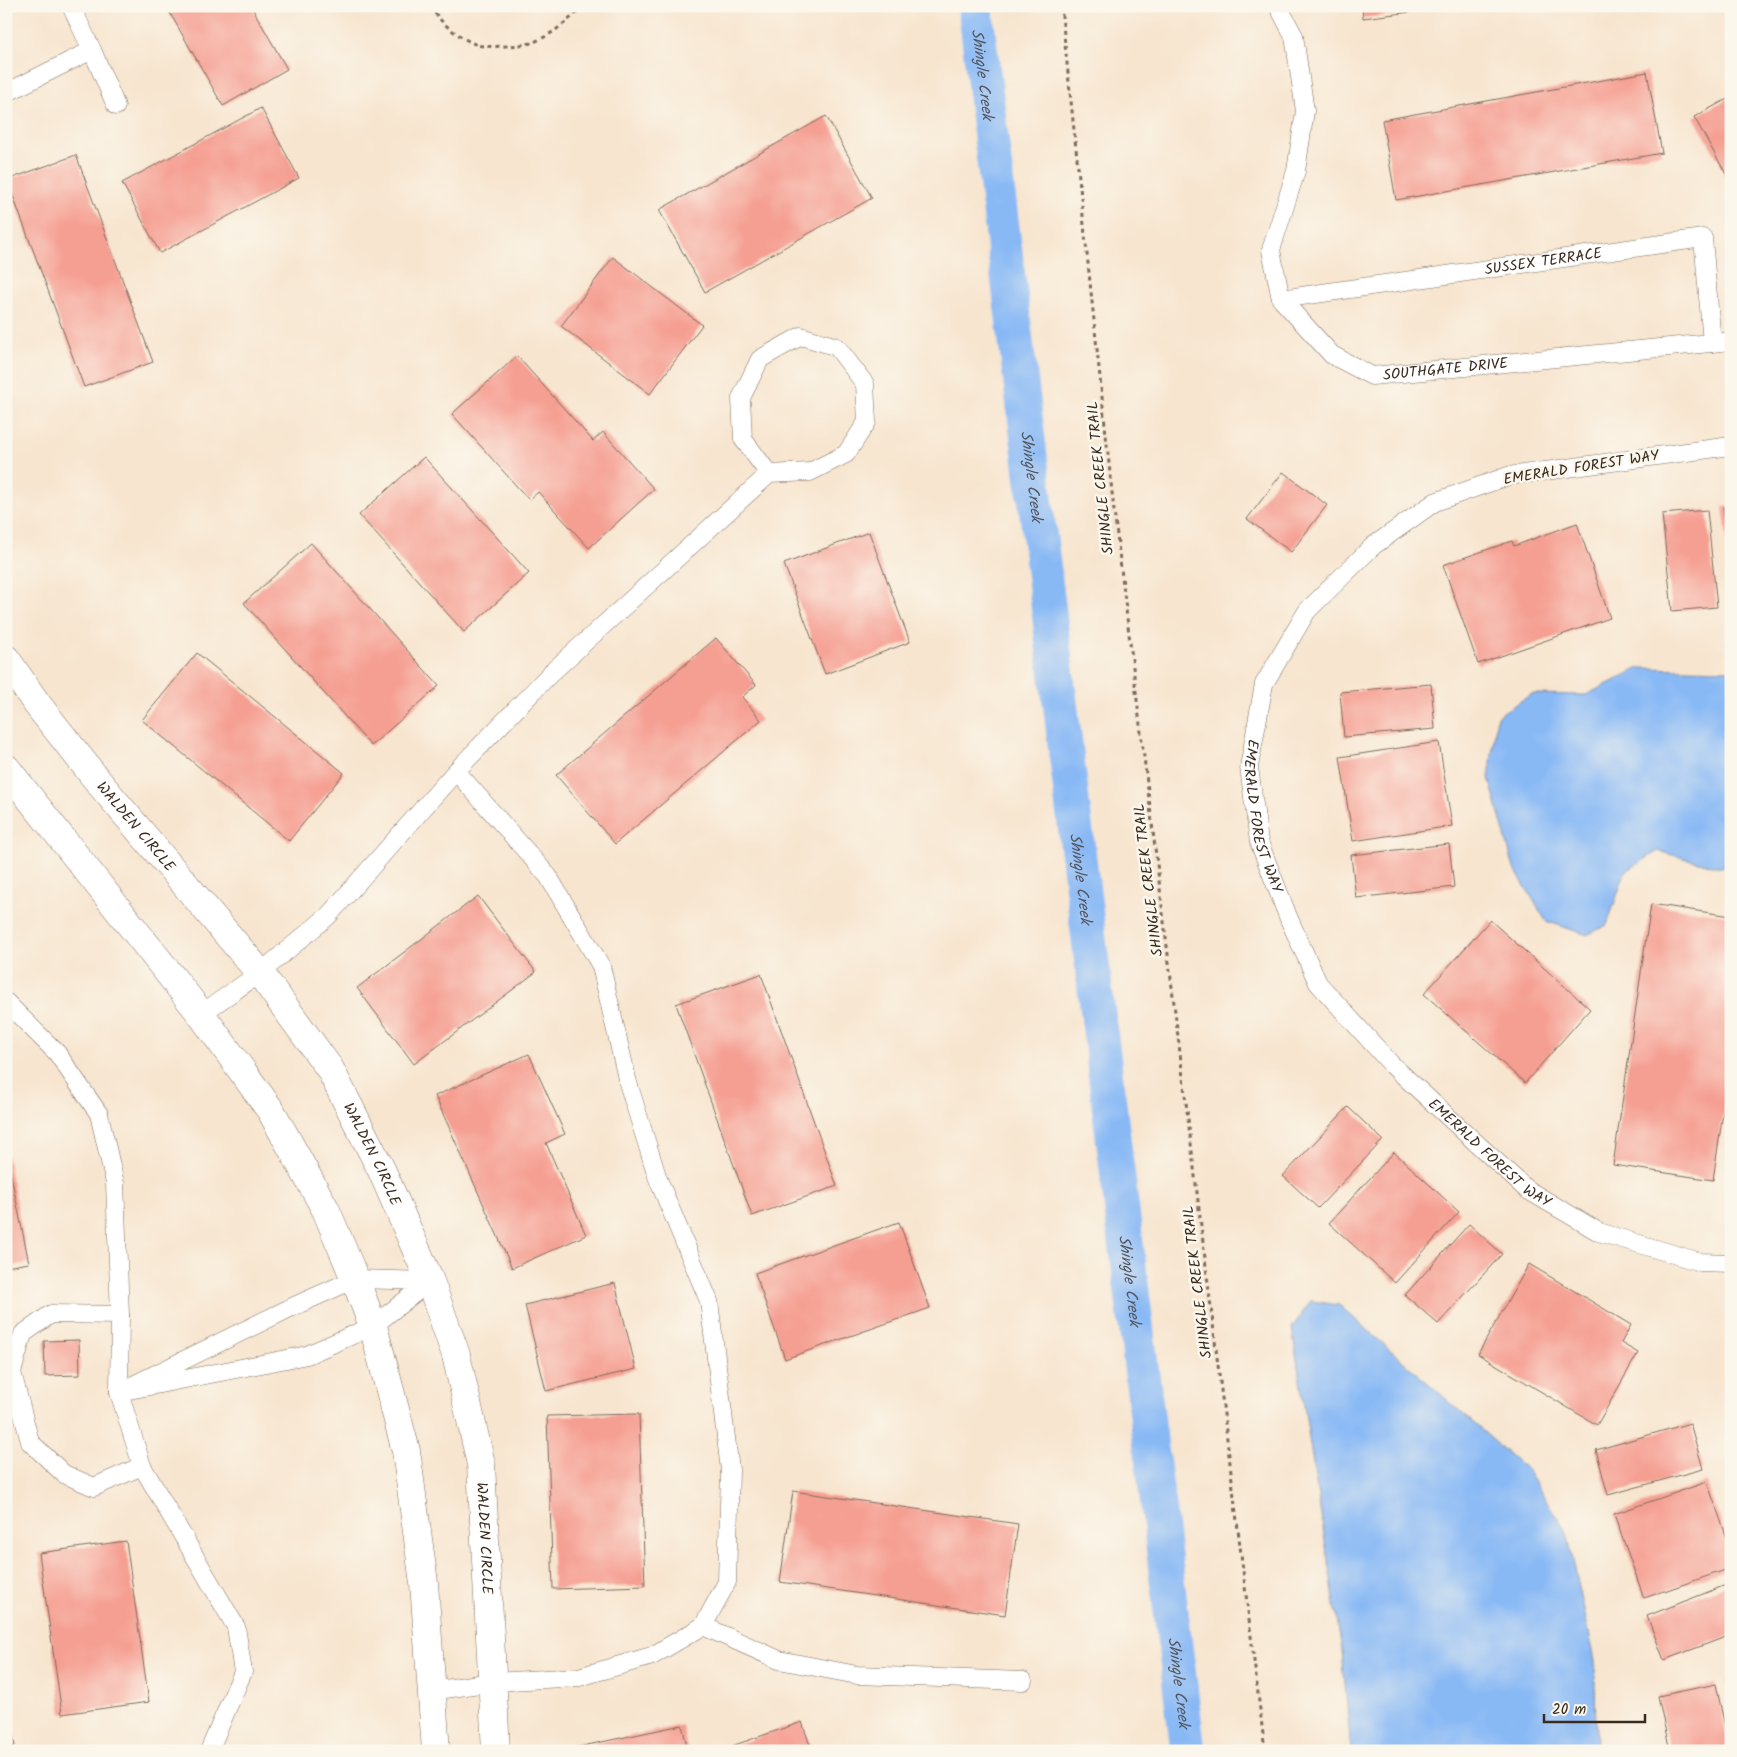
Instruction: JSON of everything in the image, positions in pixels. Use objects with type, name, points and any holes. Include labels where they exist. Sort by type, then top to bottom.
[{"type":"street","name":"WALDEN CIRCLE","points":[[6,659],[37,704],[96,777],[260,973],[330,1069],[382,1171],[430,1281],[456,1355],[480,1464],[496,1751]]},
{"type":"street","points":[[6,768],[201,1014],[271,1111],[326,1210],[373,1326],[406,1451],[424,1583],[436,1751]]},
{"type":"lane","points":[[71,6],[116,106]]},
{"type":"lane","points":[[1278,6],[1294,36],[1305,111],[1296,171],[1271,250],[1281,299]]},
{"type":"lane","points":[[6,93],[92,50]]},
{"type":"lane","name":"SUSSEX TERRACE","points":[[1281,299],[1703,238],[1712,343]]},
{"type":"lane","name":"SOUTHGATE DRIVE","points":[[1281,299],[1332,355],[1372,376],[1731,341]]},
{"type":"lane","points":[[201,1014],[260,973],[328,916],[456,771],[551,673],[769,474],[810,472],[846,454],[867,422],[865,384],[836,347],[801,336],[760,358],[741,398],[743,439],[769,474]]},
{"type":"lane","name":"EMERALD FOREST WAY","points":[[1731,446],[1508,476],[1435,502],[1373,546],[1307,611],[1264,684],[1249,767],[1259,842],[1289,919],[1318,983],[1392,1065],[1526,1189],[1599,1232],[1700,1262],[1731,1263]]},
{"type":"lane","points":[[432,1691],[492,1682],[579,1677],[652,1656],[703,1626],[727,1582],[730,1470],[708,1301],[658,1179],[628,1084],[601,966],[548,876],[456,771]]},
{"type":"lane","points":[[6,1002],[57,1053],[100,1114],[115,1183],[120,1316],[119,1392],[142,1466],[236,1627],[243,1672],[210,1751]]},
{"type":"lane","points":[[119,1392],[290,1308],[355,1279],[430,1281]]},
{"type":"lane","points":[[119,1392],[307,1355],[373,1326],[430,1281]]},
{"type":"lane","points":[[120,1316],[51,1314],[23,1334],[12,1372],[30,1442],[64,1474],[94,1487],[142,1466]]},
{"type":"lane","points":[[703,1626],[779,1660],[857,1675],[1023,1681]]},
{"type":"path","points":[[431,6],[434,13],[448,28],[478,46],[512,46],[532,43],[557,30],[584,6]]},
{"type":"path","name":"SHINGLE CREEK TRAIL","points":[[1061,6],[1115,521],[1265,1751]]},
{"type":"water","points":[[1639,668],[1731,670],[1731,866],[1714,866],[1658,851],[1625,872],[1607,925],[1587,935],[1546,921],[1514,868],[1489,778],[1497,716],[1532,694],[1586,695]]},
{"type":"water","points":[[1311,1301],[1339,1305],[1527,1470],[1567,1533],[1595,1660],[1596,1751],[1351,1751],[1342,1651],[1292,1328]]},
{"type":"building","points":[[166,6],[251,6],[287,69],[223,106]]},
{"type":"building","points":[[1362,6],[1451,6],[1451,7],[1363,18]]},
{"type":"building","points":[[1647,72],[1662,153],[1396,200],[1382,120]]},
{"type":"building","points":[[1731,97],[1731,183],[1694,117]]},
{"type":"building","points":[[261,108],[299,178],[160,253],[122,183]]},
{"type":"building","points":[[826,116],[872,198],[705,292],[659,210]]},
{"type":"building","points":[[76,155],[153,362],[84,387],[7,180]]},
{"type":"building","points":[[613,257],[702,325],[650,394],[561,326]]},
{"type":"building","points":[[517,356],[593,441],[603,432],[654,489],[589,548],[538,492],[529,500],[452,414]]},
{"type":"building","points":[[424,457],[529,573],[464,632],[359,515]]},
{"type":"building","points":[[1283,472],[1327,505],[1291,552],[1247,519]]},
{"type":"building","points":[[1731,506],[1731,562],[1730,562],[1723,507]]},
{"type":"building","points":[[1707,510],[1717,607],[1672,611],[1662,514]]},
{"type":"building","points":[[1577,523],[1610,618],[1478,664],[1443,565],[1512,541],[1514,546]]},
{"type":"building","points":[[869,532],[910,642],[825,674],[784,564]]},
{"type":"building","points":[[311,543],[439,686],[371,746],[244,603]]},
{"type":"building","points":[[716,638],[756,685],[742,697],[761,720],[615,844],[556,775]]},
{"type":"building","points":[[197,653],[344,773],[289,841],[142,720]]},
{"type":"building","points":[[1431,684],[1435,729],[1344,737],[1340,692]]},
{"type":"building","points":[[1439,742],[1452,826],[1353,841],[1340,757]]},
{"type":"building","points":[[1449,844],[1454,887],[1356,898],[1351,855]]},
{"type":"building","points":[[478,896],[536,972],[414,1064],[357,988]]},
{"type":"building","points":[[1651,904],[1731,916],[1731,1059],[1713,1180],[1613,1165]]},
{"type":"building","points":[[1490,920],[1590,1009],[1525,1083],[1424,994]]},
{"type":"building","points":[[761,974],[837,1186],[752,1216],[676,1004]]},
{"type":"building","points":[[529,1054],[565,1134],[546,1143],[586,1235],[512,1268],[435,1096]]},
{"type":"building","points":[[1348,1107],[1383,1140],[1318,1208],[1283,1176]]},
{"type":"building","points":[[6,1151],[29,1263],[6,1267]]},
{"type":"building","points":[[1394,1152],[1459,1212],[1395,1283],[1329,1223]]},
{"type":"building","points":[[899,1222],[930,1308],[785,1359],[755,1273]]},
{"type":"building","points":[[1469,1224],[1502,1254],[1438,1324],[1405,1295]]},
{"type":"building","points":[[1529,1264],[1631,1325],[1621,1343],[1638,1353],[1597,1425],[1478,1354]]},
{"type":"building","points":[[615,1283],[636,1369],[546,1391],[525,1305]]},
{"type":"building","points":[[79,1340],[80,1375],[45,1376],[44,1341]]},
{"type":"building","points":[[639,1414],[645,1586],[553,1589],[547,1416]]},
{"type":"building","points":[[1690,1423],[1703,1469],[1608,1495],[1596,1450]]},
{"type":"building","points":[[1707,1482],[1731,1549],[1731,1568],[1644,1598],[1614,1514]]},
{"type":"building","points":[[793,1491],[1018,1524],[1005,1615],[780,1582]]},
{"type":"building","points":[[126,1541],[149,1702],[62,1714],[39,1553]]},
{"type":"building","points":[[1731,1583],[1731,1635],[1664,1660],[1647,1616]]},
{"type":"building","points":[[1731,1679],[1731,1695],[1730,1695],[1727,1680]]},
{"type":"building","points":[[1716,1684],[1730,1751],[1670,1751],[1658,1696]]},
{"type":"building","points":[[6,1702],[15,1746],[6,1747]]},
{"type":"building","points":[[802,1722],[812,1751],[720,1750]]},
{"type":"building","points":[[682,1725],[688,1751],[564,1751],[564,1750]]},
{"type":"waterway","name":"Shingle Creek","points":[[975,6],[1188,1751]]}]
